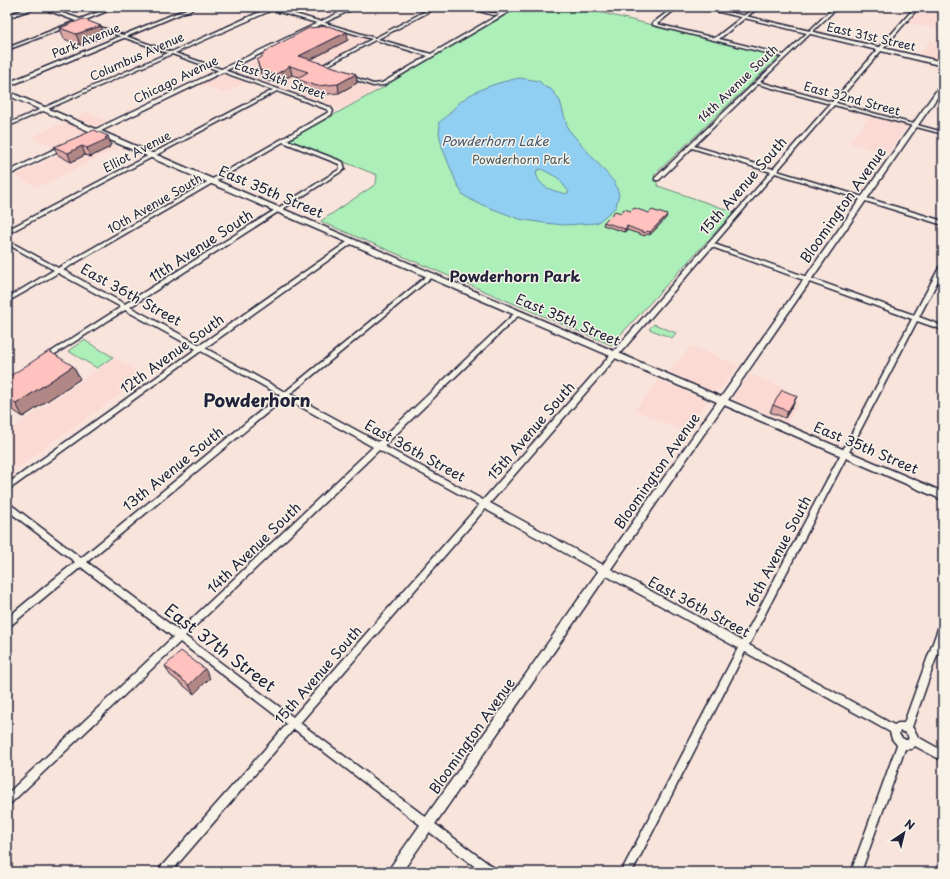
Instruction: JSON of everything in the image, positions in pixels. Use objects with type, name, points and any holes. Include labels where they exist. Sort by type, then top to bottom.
[{"type":"main road","points":[[932,7],[943,9]]},
{"type":"street","points":[[7,17],[36,7]]},
{"type":"street","name":"East 34th Street","points":[[41,7],[328,108],[331,111]]},
{"type":"street","points":[[7,48],[115,7]]},
{"type":"street","name":"Park Avenue","points":[[7,85],[194,7]]},
{"type":"street","points":[[272,7],[432,56]]},
{"type":"street","name":"Columbus Avenue","points":[[7,126],[272,7]]},
{"type":"street","name":"Chicago Avenue","points":[[84,137],[355,7]]},
{"type":"street","points":[[327,70],[320,68],[436,7]]},
{"type":"street","points":[[468,7],[493,14],[497,17]]},
{"type":"street","points":[[341,74],[378,85],[432,56],[516,7]]},
{"type":"street","points":[[676,7],[654,24],[785,56]]},
{"type":"street","name":"East 31st Street","points":[[701,7],[943,64]]},
{"type":"street","points":[[716,39],[756,7]]},
{"type":"street","name":"14th Avenue South","points":[[657,179],[836,7]]},
{"type":"street","name":"15th Avenue South","points":[[164,872],[917,7]]},
{"type":"street","points":[[493,14],[506,12]]},
{"type":"street","name":"East 32nd Street","points":[[756,83],[943,133]]},
{"type":"street","name":"Bloomington Avenue","points":[[394,872],[943,85]]},
{"type":"street","name":"Elliot Avenue","points":[[7,232],[276,90]]},
{"type":"street","name":"East 35th Street","points":[[7,92],[943,496]]},
{"type":"street","name":"10th Avenue South","points":[[7,300],[284,141],[329,114],[331,111]]},
{"type":"street","points":[[7,174],[77,140]]},
{"type":"street","name":"11th Avenue South","points":[[39,361],[344,169],[341,163],[284,141]]},
{"type":"street","points":[[691,146],[943,223]]},
{"type":"street","name":"East 36th Street","points":[[7,242],[895,730]]},
{"type":"street","name":"12th Avenue South","points":[[7,488],[352,242]]},
{"type":"street","points":[[710,244],[943,328]]},
{"type":"street","name":"16th Avenue South","points":[[626,872],[943,266]]},
{"type":"street","name":"13th Avenue South","points":[[7,623],[431,275]]},
{"type":"street","name":"14th Avenue South","points":[[7,801],[518,313]]},
{"type":"street","name":"East 37th Street","points":[[7,506],[490,872]]},
{"type":"street","points":[[906,728],[943,626]]},
{"type":"street","points":[[914,740],[909,745],[902,743],[896,738],[895,730],[901,727],[906,728],[911,732],[914,740],[943,756]]},
{"type":"street","points":[[856,872],[902,743]]},
{"type":"shaded area","points":[[889,7],[922,7],[943,11],[943,30],[907,23],[916,13]]},
{"type":"shaded area","points":[[323,26],[369,39],[314,68],[376,89],[342,109],[233,71]]},
{"type":"shaded area","points":[[930,40],[943,43],[943,62],[918,56]]},
{"type":"shaded area","points":[[222,74],[246,82],[224,93],[200,84]]},
{"type":"shaded area","points":[[87,112],[108,121],[99,126],[93,126],[75,118]]},
{"type":"shaded area","points":[[871,115],[907,126],[887,154],[849,143]]},
{"type":"shaded area","points":[[66,121],[87,131],[54,147],[32,137]]},
{"type":"shaded area","points":[[95,138],[118,148],[38,187],[14,176]]},
{"type":"shaded area","points":[[691,346],[738,365],[720,390],[712,391],[669,372]]},
{"type":"shaded area","points":[[115,358],[146,376],[7,475],[7,432]]},
{"type":"shaded area","points":[[750,374],[789,390],[784,397],[799,403],[787,423],[735,400],[734,396]]},
{"type":"shaded area","points":[[659,380],[707,401],[685,432],[635,410]]},
{"type":"green space","name":"Powderhorn Park","points":[[519,7],[578,7],[780,56],[654,175],[658,186],[734,212],[611,345],[322,222],[321,221],[376,184],[377,175],[288,140],[386,86],[385,85]]},
{"type":"green space","points":[[654,324],[676,333],[672,338],[649,329]]},
{"type":"green space","points":[[84,340],[113,357],[97,368],[68,351]]},
{"type":"water","name":"Powderhorn Lake","points":[[520,78],[539,81],[545,87],[551,89],[560,101],[568,129],[615,183],[619,194],[616,207],[597,223],[564,225],[519,219],[475,202],[463,195],[456,182],[442,147],[439,132],[440,126],[438,123],[471,94],[495,84]],"holes":[[[541,169],[557,177],[569,192],[566,194],[543,185],[537,177],[536,171]]]},
{"type":"building","points":[[83,19],[101,26],[76,34],[60,28]]},
{"type":"building","points":[[328,26],[347,32],[299,56],[356,74],[338,84],[317,86],[296,79],[308,72],[290,66],[275,75],[260,70],[257,60],[269,49],[309,28]]},
{"type":"building","points":[[94,130],[108,136],[105,138],[107,139],[87,148],[82,146],[68,153],[54,147]]},
{"type":"building","points":[[634,208],[649,213],[652,210],[667,215],[650,232],[647,231],[645,233],[627,226],[625,229],[604,222],[615,211],[621,213],[624,209],[631,211]]},
{"type":"building","points":[[49,351],[73,366],[16,404],[7,398],[7,378]]},
{"type":"building","points":[[782,390],[797,396],[788,411],[773,405]]},
{"type":"building","points":[[181,651],[205,669],[189,685],[165,666]]},
{"type":"district","name":"Powderhorn Park","points":[[515,277]]},
{"type":"district","name":"Powderhorn","points":[[257,401]]}]
